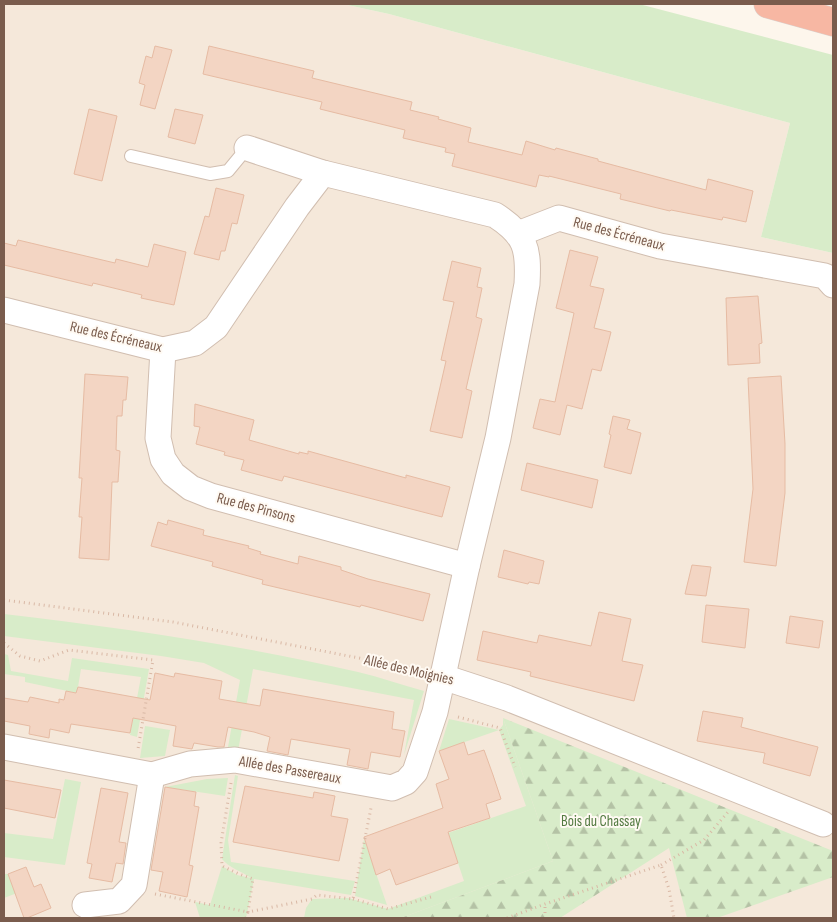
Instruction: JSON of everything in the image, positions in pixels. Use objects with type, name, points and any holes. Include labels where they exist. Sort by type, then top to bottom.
[{"type":"highway","points":[[768,4],[833,22]]},
{"type":"street","points":[[247,148],[323,173],[495,215],[509,224],[525,246],[529,260],[527,284],[498,438],[443,676]]},
{"type":"street","name":"Rue des Écréneaux","points":[[4,310],[163,350],[195,343],[216,327],[297,207],[323,173]]},
{"type":"street","name":"Rue des Écréneaux","points":[[518,234],[559,218],[660,246],[825,276],[833,285]]},
{"type":"street","name":"Rue des Pinsons","points":[[163,350],[158,438],[163,459],[173,474],[191,488],[211,496],[467,566]]},
{"type":"street","name":"Allée des Passereaux","points":[[4,747],[143,773],[190,764],[235,760],[392,788],[406,782],[415,772],[435,712],[443,676]]},
{"type":"street","name":"Allée des Moignies","points":[[443,676],[507,698],[746,792],[828,830]]},
{"type":"street","points":[[85,905],[119,901],[134,885],[143,773]]},
{"type":"lane","points":[[131,156],[210,174],[228,171],[247,148]]},
{"type":"path","name":"Allée des Moignies","points":[[4,600],[173,622],[422,670],[443,676]]},
{"type":"path","points":[[4,642],[20,656],[40,660],[69,650],[153,660],[143,773]]},
{"type":"path","points":[[435,712],[500,728],[515,766]]},
{"type":"path","points":[[235,760],[221,843],[222,866],[253,879],[246,918]]},
{"type":"path","points":[[353,899],[375,785]]},
{"type":"path","points":[[507,918],[661,865],[704,840],[746,792]]},
{"type":"path","points":[[661,865],[669,889],[674,918]]},
{"type":"path","points":[[130,889],[248,912],[312,899],[317,895],[353,899],[388,909],[431,897]]},
{"type":"path","points":[[545,904],[545,918]]},
{"type":"shaded area","points":[[4,4],[343,4],[389,14],[790,123],[761,237],[833,253],[833,918],[4,918]]},
{"type":"green space","points":[[343,4],[639,4],[833,55],[833,253],[761,237],[790,123],[389,14]]},
{"type":"green space","points":[[4,614],[137,631],[226,645],[366,674],[424,691],[404,755],[414,700],[253,669],[238,751],[228,747],[240,680],[204,663],[4,636]]},
{"type":"green space","points":[[4,654],[8,655],[11,671],[68,681],[72,658],[149,669],[137,737],[130,735],[141,677],[81,669],[77,693],[25,682],[25,677],[4,674]]},
{"type":"green space","points":[[503,718],[553,861],[401,918],[304,918],[306,908],[312,899],[348,898],[388,909],[464,881],[448,833],[526,806],[499,730],[503,725]]},
{"type":"green space","name":"Bois du Chassay","points":[[503,718],[833,851],[833,877],[717,918],[687,918],[669,848],[560,918],[401,918],[553,861]]},
{"type":"green space","points":[[449,719],[499,730],[439,751]]},
{"type":"green space","points":[[145,726],[170,730],[165,756],[140,758]]},
{"type":"green space","points":[[235,775],[238,776],[228,840],[231,862],[355,881],[351,895],[254,879],[246,918],[200,918],[195,902],[210,905],[222,866],[237,875],[251,878],[222,859]]},
{"type":"green space","points":[[228,778],[225,796],[165,787],[207,779]]},
{"type":"green space","points":[[65,779],[81,782],[65,865],[4,857],[4,833],[53,839]]},
{"type":"green space","points":[[364,839],[387,905],[355,896]]},
{"type":"green space","points":[[4,874],[8,874],[17,893],[4,898]]},
{"type":"building","points":[[155,46],[172,50],[155,109],[140,105],[145,85],[139,83],[146,56],[152,58]]},
{"type":"building","points":[[209,46],[314,71],[312,78],[412,102],[410,110],[471,128],[468,142],[522,155],[526,141],[555,150],[556,148],[598,159],[598,161],[706,190],[708,179],[753,191],[746,222],[723,217],[722,220],[670,211],[620,199],[621,194],[549,176],[539,175],[536,187],[452,166],[455,154],[445,152],[446,148],[403,138],[405,130],[320,109],[322,102],[203,74]]},
{"type":"building","points":[[89,109],[117,116],[102,181],[74,174]]},
{"type":"building","points":[[175,109],[203,115],[195,144],[168,137]]},
{"type":"building","points":[[216,188],[244,195],[237,224],[232,223],[225,251],[221,251],[219,260],[194,254],[205,216],[209,217]]},
{"type":"building","points":[[18,240],[115,263],[116,259],[148,267],[154,244],[186,252],[174,305],[141,298],[142,295],[93,283],[92,286],[4,265],[4,243],[16,246]]},
{"type":"building","points":[[570,250],[598,257],[590,286],[604,289],[594,328],[611,332],[601,371],[592,369],[582,409],[567,405],[560,435],[533,428],[540,399],[555,402],[574,313],[556,308]]},
{"type":"building","points":[[452,261],[481,268],[477,287],[482,288],[476,317],[482,319],[466,389],[472,391],[462,438],[430,431],[446,361],[441,360],[454,302],[443,300]]},
{"type":"building","points":[[758,296],[762,343],[759,344],[760,363],[728,365],[726,298]]},
{"type":"building","points":[[85,374],[128,377],[126,400],[123,400],[122,416],[117,416],[116,450],[120,451],[118,482],[112,482],[109,560],[79,558],[82,517],[79,517],[82,478],[79,478]]},
{"type":"building","points":[[781,376],[785,444],[785,493],[776,566],[744,562],[753,489],[748,378]]},
{"type":"building","points":[[195,404],[254,420],[249,440],[299,454],[299,452],[308,454],[308,451],[406,478],[406,475],[450,487],[442,517],[284,476],[282,481],[241,470],[244,460],[224,455],[225,452],[196,444],[200,427],[194,426]]},
{"type":"building","points":[[613,416],[630,420],[627,429],[641,433],[631,474],[604,467]]},
{"type":"building","points":[[527,463],[598,480],[592,508],[521,490]]},
{"type":"building","points":[[168,520],[204,530],[203,535],[249,546],[248,548],[261,552],[260,554],[298,564],[299,556],[341,567],[341,570],[368,579],[430,594],[423,621],[361,605],[360,607],[262,584],[263,580],[212,566],[213,562],[151,546],[158,522],[167,525]]},
{"type":"building","points":[[504,550],[544,561],[539,584],[529,582],[528,584],[498,577]]},
{"type":"building","points":[[692,565],[711,567],[706,596],[685,594]]},
{"type":"building","points":[[706,605],[749,609],[745,648],[702,642]]},
{"type":"building","points":[[599,612],[631,619],[622,661],[643,665],[634,701],[530,676],[531,672],[477,660],[483,631],[537,643],[539,635],[591,646]]},
{"type":"building","points":[[790,616],[823,621],[819,648],[786,643]]},
{"type":"building","points":[[155,673],[174,677],[175,673],[222,681],[219,699],[260,706],[263,689],[394,712],[392,729],[405,731],[400,757],[371,752],[368,769],[347,765],[350,749],[291,739],[288,755],[267,751],[270,737],[228,727],[224,747],[194,743],[192,749],[173,746],[176,726],[133,718],[130,733],[71,724],[69,733],[50,729],[49,738],[29,734],[30,726],[4,721],[4,698],[28,702],[30,697],[59,703],[59,699],[64,700],[66,691],[76,693],[78,687],[150,700]]},
{"type":"building","points":[[703,711],[743,718],[741,727],[818,747],[810,776],[763,763],[765,753],[697,741]]},
{"type":"building","points":[[464,742],[468,755],[484,750],[493,775],[501,799],[486,804],[490,818],[448,832],[458,863],[396,885],[390,869],[376,875],[364,837],[443,808],[436,784],[449,779],[439,751]]},
{"type":"building","points":[[4,780],[61,790],[55,818],[4,808]]},
{"type":"building","points":[[245,786],[313,798],[314,792],[335,796],[331,816],[348,819],[339,861],[233,842]]},
{"type":"building","points":[[165,787],[196,792],[194,806],[199,807],[189,865],[193,866],[187,897],[159,891],[163,872],[151,870]]},
{"type":"building","points":[[101,788],[128,793],[119,842],[126,843],[123,864],[116,863],[112,882],[89,878],[92,864],[87,863]]},
{"type":"building","points":[[26,867],[34,887],[41,884],[51,908],[24,918],[8,874]]}]
